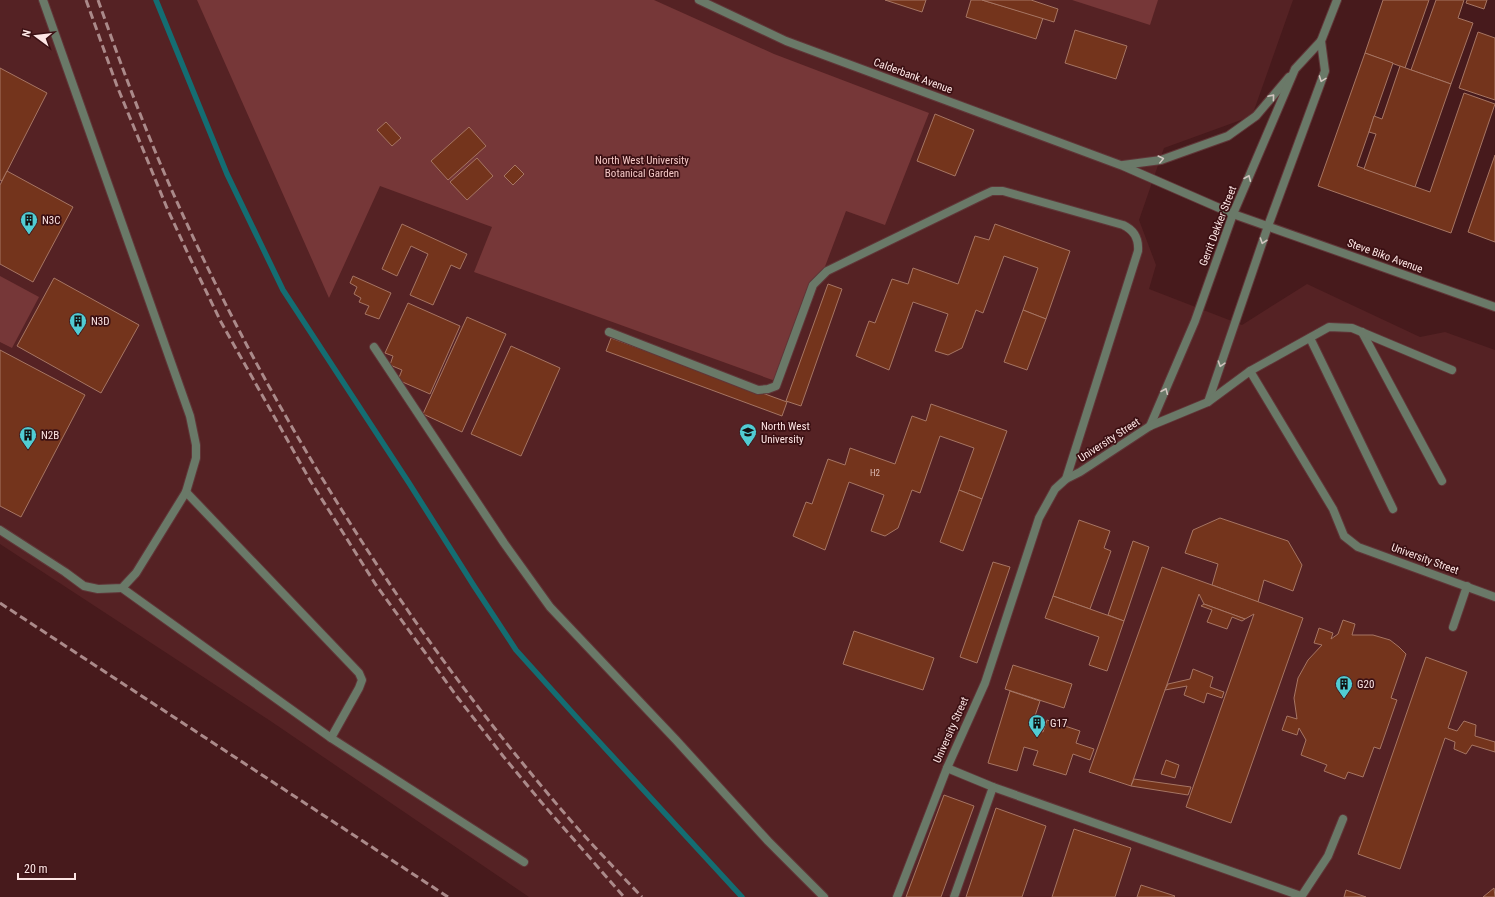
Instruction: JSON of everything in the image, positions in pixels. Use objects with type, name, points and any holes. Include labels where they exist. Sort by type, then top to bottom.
[{"type":"street","points":[[43,0],[190,416],[196,445],[196,458],[186,492],[136,573],[122,588]]},
{"type":"street","name":"Calderbank Avenue","points":[[699,0],[786,41],[1123,166],[1233,214],[1268,226]]},
{"type":"street","name":"Gerrit Dekker Street","points":[[1150,426],[1195,321],[1233,214],[1295,69],[1321,41],[1337,0]]},
{"type":"street","name":"Gerrit Dekker Street","points":[[1208,402],[1268,226],[1325,70],[1321,41]]},
{"type":"street","name":"Calderbank Avenue","points":[[1123,166],[1161,160],[1228,136],[1256,116],[1295,69]]},
{"type":"street","points":[[609,332],[758,390],[768,389],[776,386],[813,285],[827,271],[992,191],[1003,191],[1123,225],[1130,228],[1137,237],[1138,251],[1066,479]]},
{"type":"street","name":"Steve Biko Avenue","points":[[1268,226],[1495,307]]},
{"type":"street","points":[[1250,371],[1329,327],[1352,328],[1452,370]]},
{"type":"street","points":[[1362,332],[1442,481]]},
{"type":"street","points":[[1310,338],[1393,509]]},
{"type":"street","points":[[374,347],[504,543],[550,607],[676,740],[768,841],[824,897]]},
{"type":"street","name":"University Street","points":[[897,897],[947,768],[985,684],[1039,518],[1055,489],[1066,479],[1080,472],[1150,426],[1208,402],[1250,371],[1333,509],[1344,536],[1358,547],[1495,597]]},
{"type":"street","points":[[186,492],[359,673],[362,680],[359,688],[331,738]]},
{"type":"street","points":[[0,530],[84,586],[98,589],[122,588],[331,738],[524,862]]},
{"type":"street","points":[[1453,626],[1467,586]]},
{"type":"street","points":[[947,768],[993,787],[1301,897],[1328,856],[1344,819]]},
{"type":"street","points":[[954,897],[993,787]]},
{"type":"shaded area","name":"North West University","points":[[0,0],[1293,0],[1252,116],[1164,148],[1139,220],[1156,265],[1149,289],[1242,325],[1307,284],[1420,337],[1445,332],[1495,350],[1495,897],[529,897],[269,720],[0,544]]},
{"type":"green space","name":"North West University Botanical Garden","points":[[197,0],[654,0],[774,54],[929,113],[885,225],[846,211],[781,383],[474,272],[492,227],[380,186],[329,298]]},
{"type":"green space","points":[[1072,0],[1158,0],[1150,25]]},
{"type":"green space","points":[[0,276],[39,297],[12,348],[0,342]]},
{"type":"building","points":[[885,0],[926,0],[922,12]]},
{"type":"building","points":[[971,0],[982,0],[1043,18],[1036,39],[966,17]]},
{"type":"building","points":[[982,0],[1031,0],[1058,9],[1054,22]]},
{"type":"building","points":[[1383,0],[1429,0],[1405,68],[1365,53]]},
{"type":"building","points":[[1436,0],[1464,0],[1458,18],[1473,23],[1451,84],[1411,70]]},
{"type":"building","points":[[1467,0],[1487,0],[1484,9],[1466,3]]},
{"type":"building","points":[[1075,30],[1127,46],[1116,79],[1065,63]]},
{"type":"building","points":[[1478,32],[1495,38],[1495,100],[1459,88]]},
{"type":"building","points":[[1365,53],[1393,63],[1357,166],[1430,192],[1464,93],[1495,104],[1451,233],[1318,186]]},
{"type":"building","points":[[1400,66],[1451,84],[1415,187],[1364,169],[1376,134],[1369,132],[1374,116],[1382,119]]},
{"type":"building","points":[[0,68],[47,93],[2,181],[0,180]]},
{"type":"building","points":[[935,114],[974,130],[955,176],[917,161]]},
{"type":"building","points":[[386,122],[401,138],[392,146],[377,130]]},
{"type":"building","points":[[469,127],[486,146],[448,180],[431,161]]},
{"type":"building","points":[[1495,155],[1495,242],[1468,232]]},
{"type":"building","points":[[477,158],[493,176],[467,200],[450,182]]},
{"type":"building","points":[[515,165],[524,174],[513,185],[504,176]]},
{"type":"building","name":"N3C","points":[[7,171],[73,207],[33,282],[0,264],[0,185]]},
{"type":"building","points":[[402,224],[467,254],[460,269],[451,265],[433,305],[410,295],[428,254],[411,246],[397,276],[382,269]]},
{"type":"building","points":[[995,224],[1070,251],[1046,319],[1023,310],[1038,268],[1004,256],[983,313],[976,310],[962,348],[948,355],[935,351],[948,314],[913,302],[889,370],[856,356],[869,321],[875,323],[892,279],[908,284],[913,268],[958,284],[975,236],[989,240]]},
{"type":"building","points":[[353,276],[391,293],[379,319],[365,314],[369,306],[359,302],[361,298],[354,294],[357,287],[350,283]]},
{"type":"building","name":"N3D","points":[[54,278],[139,325],[101,393],[17,346]]},
{"type":"building","points":[[828,284],[842,289],[801,406],[786,401]]},
{"type":"building","points":[[408,303],[460,326],[430,394],[398,380],[402,370],[390,365],[393,356],[385,353]]},
{"type":"building","points":[[1023,310],[1046,319],[1027,370],[1004,362]]},
{"type":"building","points":[[467,317],[506,334],[462,432],[423,414]]},
{"type":"building","points":[[611,338],[787,402],[782,416],[606,351]]},
{"type":"building","points":[[511,346],[560,368],[521,456],[471,434]]},
{"type":"building","name":"N2B","points":[[0,350],[85,395],[21,517],[0,506]]},
{"type":"building","points":[[931,404],[1007,431],[982,499],[959,490],[974,448],[940,436],[920,493],[912,490],[898,528],[885,536],[871,531],[884,495],[849,482],[825,550],[793,536],[806,502],[812,504],[828,459],[845,465],[850,448],[895,464],[912,416],[926,421]]},
{"type":"building","points":[[959,490],[982,499],[963,551],[940,542]]},
{"type":"building","points":[[1220,518],[1288,541],[1302,565],[1293,591],[1264,580],[1258,602],[1212,585],[1218,564],[1185,553],[1193,530]]},
{"type":"building","points":[[1079,520],[1110,531],[1104,548],[1111,551],[1090,609],[1053,596]]},
{"type":"building","points":[[1133,541],[1149,547],[1124,621],[1108,615]]},
{"type":"building","points":[[993,562],[1010,567],[977,663],[960,657]]},
{"type":"building","points":[[1162,567],[1303,618],[1231,823],[1186,807],[1254,614],[1245,619],[1204,604],[1199,594],[1131,786],[1089,772]]},
{"type":"building","points":[[1053,596],[1124,621],[1107,671],[1089,665],[1099,637],[1045,618]]},
{"type":"building","points":[[1204,604],[1245,619],[1242,621],[1232,617],[1227,629],[1207,622],[1212,610],[1201,606]]},
{"type":"building","name":"G20","points":[[1343,620],[1355,624],[1352,635],[1373,635],[1390,640],[1406,654],[1391,698],[1397,700],[1380,749],[1374,747],[1363,777],[1348,772],[1345,779],[1324,771],[1327,765],[1301,755],[1306,740],[1299,728],[1297,735],[1282,730],[1287,716],[1297,719],[1294,698],[1298,678],[1308,660],[1322,645],[1314,643],[1319,628],[1333,633],[1331,639],[1338,634]]},
{"type":"building","points":[[854,631],[934,658],[923,690],[843,664]]},
{"type":"building","points":[[1426,657],[1467,672],[1448,728],[1457,731],[1464,721],[1476,725],[1475,736],[1495,742],[1495,752],[1472,745],[1466,754],[1454,749],[1455,742],[1445,738],[1400,869],[1358,854]]},
{"type":"building","points":[[1013,665],[1072,684],[1064,708],[1005,689]]},
{"type":"building","points":[[1193,669],[1213,677],[1210,687],[1224,692],[1222,698],[1207,693],[1204,703],[1184,695],[1187,686],[1165,690],[1168,684],[1190,679]]},
{"type":"building","name":"G17","points":[[1010,691],[1040,701],[1031,728],[1043,732],[1047,720],[1080,731],[1076,743],[1094,749],[1090,760],[1073,754],[1066,775],[1033,765],[1038,751],[1024,747],[1017,771],[988,763]]},
{"type":"building","points":[[1166,760],[1179,765],[1175,778],[1161,774]]},
{"type":"building","points":[[1134,779],[1191,787],[1188,795],[1131,786]]},
{"type":"building","points":[[944,795],[974,806],[941,897],[906,897]]},
{"type":"building","points":[[996,808],[1046,826],[1022,897],[966,897]]},
{"type":"building","points":[[1074,829],[1131,848],[1115,897],[1052,897]]},
{"type":"building","points":[[1141,885],[1175,896],[1137,897]]},
{"type":"building","points":[[1494,888],[1495,897],[1483,897]]},
{"type":"building","points":[[1346,890],[1366,897],[1344,897]]},
{"type":"waterway","points":[[156,0],[227,174],[283,290],[409,483],[474,586],[516,650],[742,897]]},
{"type":"railway","points":[[86,0],[117,86],[167,208],[190,258],[221,322],[311,482],[376,585],[458,698],[542,803],[624,897]]},
{"type":"railway","points":[[98,0],[124,73],[173,193],[198,249],[253,358],[314,464],[346,516],[413,618],[473,700],[558,806],[642,897]]},
{"type":"railway","points":[[0,603],[448,897]]},
{"type":"place","name":"N3C","points":[[29,235]]},
{"type":"place","name":"N3D","points":[[78,336]]},
{"type":"place","name":"North West University","points":[[748,447]]},
{"type":"place","name":"N2B","points":[[28,450]]},
{"type":"place","name":"G20","points":[[1344,699]]},
{"type":"place","name":"G17","points":[[1037,738]]}]
